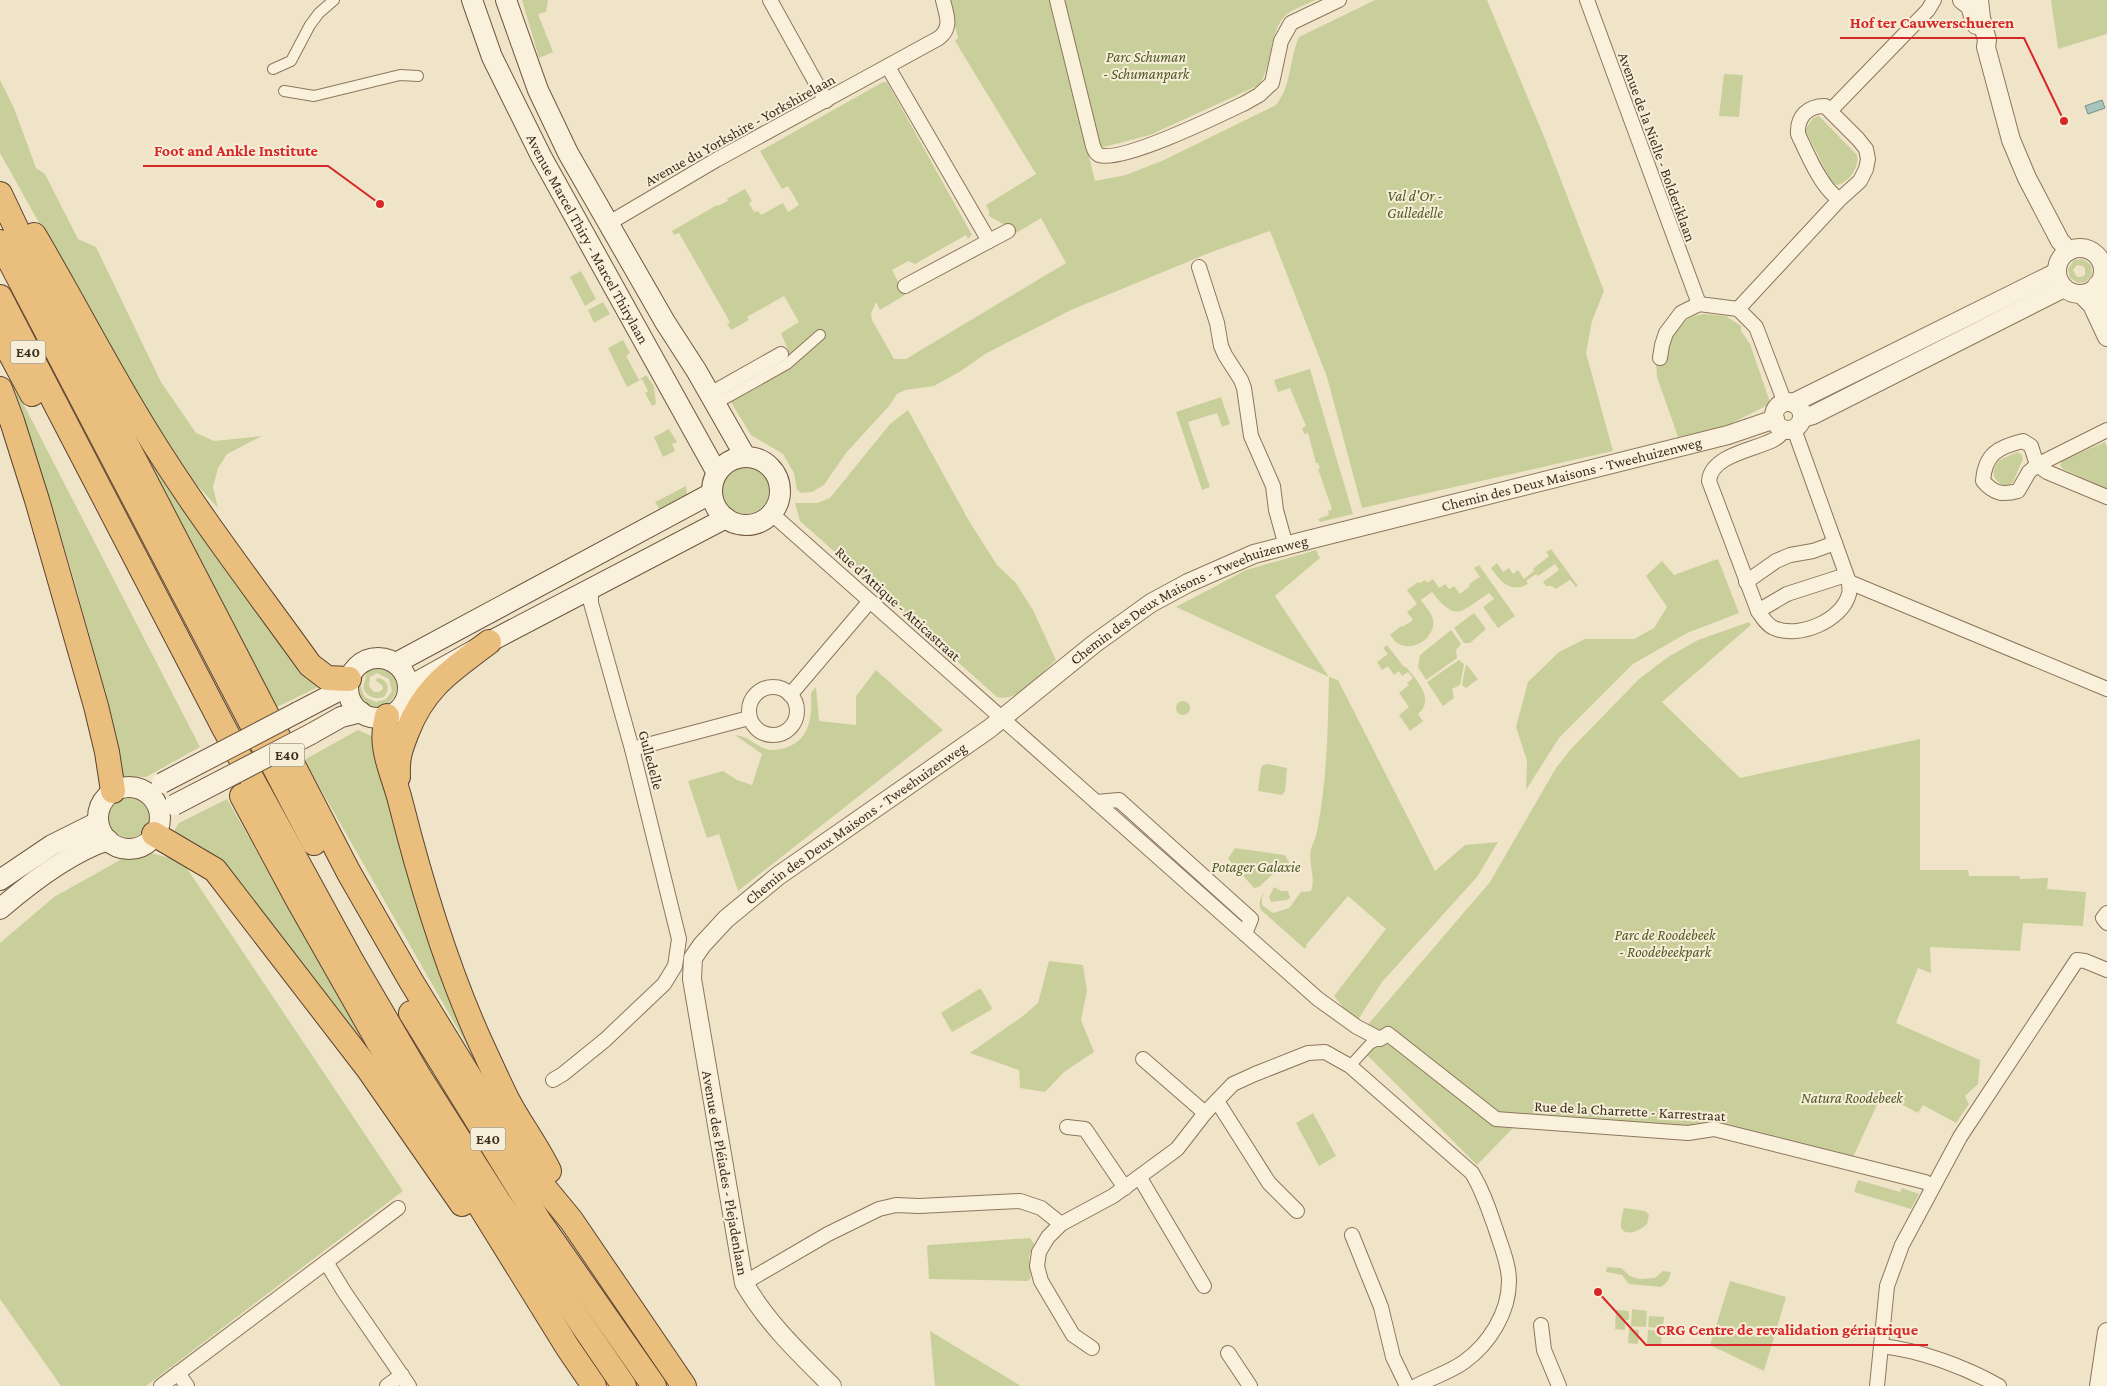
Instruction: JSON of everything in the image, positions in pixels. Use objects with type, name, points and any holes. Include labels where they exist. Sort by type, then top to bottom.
[{"type":"highway","points":[[0,183],[65,286],[144,428],[182,488],[310,665],[328,678],[349,683]]},
{"type":"highway","name":"E40","points":[[0,194],[40,279],[349,873],[411,981],[474,1084],[533,1174],[571,1220],[684,1386]]},
{"type":"highway","name":"E40","points":[[0,242],[340,891],[460,1095],[539,1221],[654,1386]]},
{"type":"highway","name":"E40","points":[[0,298],[224,728],[351,960],[420,1078],[498,1201],[624,1386]]},
{"type":"highway","name":"E40","points":[[0,334],[299,902],[379,1043],[568,1348],[594,1386]]},
{"type":"highway","points":[[0,389],[37,500],[96,706],[107,752],[113,791]]},
{"type":"highway","points":[[489,642],[442,678],[423,700],[411,722],[398,758],[399,794],[415,860],[438,934],[482,1046],[507,1099],[547,1167],[571,1220]]},
{"type":"highway","points":[[387,716],[384,728],[384,744],[391,778],[399,794]]},
{"type":"highway","points":[[162,817],[215,870],[369,1070],[528,1302],[568,1348]]},
{"type":"main road","name":"Avenue Marcel Thiry - Marcel Thirylaan","points":[[472,0],[492,58],[541,156],[717,473]]},
{"type":"main road","name":"Avenue Marcel Thiry - Marcel Thirylaan","points":[[506,0],[546,108],[568,153],[665,322],[715,397],[746,456]]},
{"type":"main road","points":[[746,456],[760,459],[772,468],[779,481],[780,496],[772,514],[760,522],[746,525],[732,522],[726,518],[717,508],[712,493],[713,482],[717,473],[729,461],[746,456]]},
{"type":"main road","points":[[396,664],[712,493]]},
{"type":"main road","points":[[408,687],[489,642],[726,518]]},
{"type":"main road","points":[[144,791],[298,712],[349,683],[359,665],[367,660],[387,659],[396,664],[404,673],[408,687],[407,696],[402,705],[387,716],[378,718],[361,712],[351,701],[349,683]]},
{"type":"main road","points":[[162,817],[155,803],[144,791],[129,787],[113,791],[101,804],[98,822],[103,835],[118,846],[130,848],[142,845],[162,817],[340,717],[361,712]]},
{"type":"main road","points":[[0,880],[52,845],[98,822]]},
{"type":"main road","points":[[0,909],[34,882],[90,847],[108,840]]},
{"type":"street","points":[[273,70],[291,61],[310,25],[319,13],[334,0]]},
{"type":"street","points":[[770,0],[826,101]]},
{"type":"street","name":"Avenue du Yorkshire - Yorkshirelaan","points":[[609,223],[716,160],[888,67],[944,34],[948,23],[943,0]]},
{"type":"street","points":[[1057,0],[1093,146],[1100,155],[1112,155],[1153,144],[1259,95],[1272,83],[1281,41],[1292,22],[1339,0]]},
{"type":"street","name":"Avenue de la Nielle - Bolderiklaan","points":[[1587,0],[1698,304]]},
{"type":"street","points":[[1831,110],[1928,10],[1934,0]]},
{"type":"street","points":[[1962,0],[1970,6],[1982,42],[1986,47],[2015,148],[2027,178],[2060,241],[2069,251]]},
{"type":"street","points":[[1979,0],[1981,18],[1987,40],[1986,47]]},
{"type":"street","points":[[888,67],[989,240]]},
{"type":"street","points":[[284,91],[314,96],[400,75],[418,76]]},
{"type":"street","points":[[1738,309],[1840,199],[1860,181],[1866,169],[1868,159],[1866,149],[1858,138],[1825,106],[1808,108],[1798,126],[1798,134],[1823,182],[1833,196],[1840,199]]},
{"type":"street","points":[[905,286],[1008,231]]},
{"type":"street","points":[[2102,274],[2090,291],[2081,294],[2072,292],[2060,280],[2061,258],[2069,251],[2084,249],[2101,251],[2099,260],[2102,274],[2107,307]]},
{"type":"street","points":[[1200,267],[1217,323],[1224,355],[1241,380],[1244,388],[1251,436],[1273,486],[1276,510],[1286,546]]},
{"type":"street","name":"Chemin des Deux Maisons - Tweehuizenweg","points":[[693,958],[726,918],[778,876],[989,729],[1094,644],[1151,603],[1223,566],[1254,554],[1728,435],[1789,417],[1813,415],[2060,280]]},
{"type":"street","points":[[2081,294],[2092,305],[2107,337]]},
{"type":"street","points":[[1660,358],[1662,345],[1672,322],[1680,313],[1698,304],[1738,309],[1756,327],[1789,417],[1835,543],[1847,579],[1849,594],[1839,610],[1826,622],[1813,628],[1787,632],[1772,627],[1758,610],[1709,481],[1709,475],[1714,466],[1721,461],[1773,441],[1789,417]]},
{"type":"street","points":[[715,397],[787,364],[820,335]]},
{"type":"street","points":[[715,397],[781,354]]},
{"type":"street","points":[[2107,430],[2037,465],[2047,472],[2107,497]]},
{"type":"street","name":"Rue d'Attique - Atticastraat","points":[[772,514],[1096,802]]},
{"type":"street","points":[[1746,582],[1776,561],[1790,555],[1813,551],[1835,543]]},
{"type":"street","points":[[1758,610],[1787,594],[1847,579],[2107,689]]},
{"type":"street","name":"Gulledelle","points":[[552,1080],[563,1074],[605,1040],[664,984],[675,966],[679,938],[632,749],[591,603],[591,589]]},
{"type":"street","points":[[790,695],[870,601]]},
{"type":"street","points":[[777,688],[790,695],[796,704],[796,716],[792,726],[785,733],[775,736],[756,730],[749,718],[749,704],[752,697],[762,689],[777,688]]},
{"type":"street","points":[[632,749],[749,718]]},
{"type":"street","name":"Rue de la Charrette - Karrestraat","points":[[1096,802],[1318,999],[1357,1027],[1380,1039],[1388,1034],[1496,1119],[1688,1133],[1714,1129],[1925,1182],[1932,1186]]},
{"type":"street","name":"Avenue des Pléiades - Plejadenlaan","points":[[693,958],[692,979],[694,995],[744,1283],[757,1306],[773,1325],[832,1386]]},
{"type":"street","points":[[1876,1386],[1887,1286],[1902,1245],[1932,1186],[1960,1136],[2077,960],[2085,961],[2107,970]]},
{"type":"street","points":[[1350,1066],[1370,1044],[1380,1039]]},
{"type":"street","points":[[1092,1348],[1073,1335],[1041,1281],[1037,1266],[1038,1252],[1048,1237],[1061,1224],[1126,1188],[1177,1149],[1205,1113],[1233,1084],[1308,1053],[1325,1052],[1350,1066],[1472,1173],[1480,1185],[1506,1261],[1509,1281],[1508,1299],[1503,1315],[1486,1342],[1464,1363],[1434,1382],[1416,1386]]},
{"type":"street","points":[[1143,1059],[1205,1113]]},
{"type":"street","points":[[1217,1101],[1269,1183],[1298,1211]]},
{"type":"street","points":[[1067,1127],[1085,1129],[1126,1188]]},
{"type":"street","points":[[1140,1178],[1204,1286]]},
{"type":"street","points":[[744,1283],[828,1234],[878,1208],[896,1205],[919,1206],[1020,1201],[1041,1208],[1061,1224]]},
{"type":"street","points":[[161,1386],[398,1208]]},
{"type":"street","points":[[1352,1235],[1381,1307],[1393,1357],[1407,1386]]},
{"type":"street","points":[[326,1262],[405,1380],[387,1386]]},
{"type":"street","points":[[1541,1325],[1544,1350],[1559,1386]]},
{"type":"street","points":[[2099,1386],[2107,1332]]},
{"type":"street","points":[[1881,1346],[1970,1370],[1999,1386]]},
{"type":"street","points":[[1228,1353],[1250,1386]]},
{"type":"street","points":[[178,1373],[187,1386]]},
{"type":"green space","points":[[522,0],[548,0],[546,12],[538,14],[553,52],[539,58]]},
{"type":"green space","name":"Val d'Or - Gulledelle","points":[[949,0],[1051,0],[1095,181],[1126,175],[1164,160],[1276,105],[1285,89],[1299,37],[1375,0],[1487,0],[1545,139],[1604,291],[1592,321],[1586,353],[1613,451],[1362,508],[1327,377],[1270,231],[1209,253],[1071,310],[985,354],[961,371],[934,386],[905,390],[897,394],[889,406],[846,453],[824,485],[812,492],[801,493],[797,490],[794,473],[783,454],[751,435],[729,399],[787,360],[784,353],[788,350],[781,333],[799,322],[784,296],[747,317],[749,320],[731,330],[727,324],[730,322],[679,233],[674,235],[672,231],[717,205],[728,201],[727,199],[745,189],[752,201],[749,203],[754,212],[758,211],[761,215],[783,203],[788,212],[799,205],[788,186],[782,189],[760,151],[883,82],[887,82],[972,235],[968,239],[966,235],[915,264],[908,261],[892,270],[905,295],[880,310],[876,302],[871,314],[872,320],[894,359],[906,359],[1066,263],[1041,218],[1011,236],[1005,225],[989,216],[986,205],[1036,174],[955,41],[958,38]]},
{"type":"green space","name":"Parc Schuman - Schumanpark","points":[[1062,0],[1315,0],[1291,12],[1279,24],[1265,73],[1257,86],[1150,135],[1100,148]]},
{"type":"green space","points":[[2051,0],[2107,0],[2107,34],[2058,49]]},
{"type":"green space","points":[[1724,74],[1743,75],[1739,117],[1719,116]]},
{"type":"green space","points":[[0,80],[14,108],[36,168],[45,174],[78,239],[96,247],[161,382],[196,433],[214,441],[262,436],[227,454],[218,468],[213,487],[218,508],[196,484],[138,400],[0,153]]},
{"type":"green space","points":[[1819,116],[1857,155],[1855,170],[1845,182],[1840,184],[1836,185],[1832,182],[1805,130],[1813,118]]},
{"type":"green space","points":[[2083,259],[2091,265],[2092,275],[2086,282],[2078,283],[2070,278],[2068,269],[2074,260]],"holes":[[[2077,265],[2083,266],[2085,275],[2077,277],[2073,270]]]},
{"type":"green space","points":[[581,271],[596,299],[585,306],[570,277]]},
{"type":"green space","points":[[603,302],[610,314],[594,323],[588,310]]},
{"type":"green space","points":[[1704,314],[1726,316],[1741,326],[1741,331],[1750,344],[1770,402],[1768,405],[1724,427],[1678,437],[1657,377],[1656,360],[1682,319],[1685,321],[1694,316]]},
{"type":"green space","points":[[623,340],[630,353],[626,356],[639,380],[646,375],[654,386],[656,404],[652,406],[645,393],[648,391],[642,379],[627,387],[608,348]]},
{"type":"green space","points":[[1310,369],[1353,514],[1320,522],[1318,519],[1329,515],[1328,511],[1332,509],[1318,469],[1320,468],[1318,463],[1316,463],[1308,433],[1304,434],[1302,428],[1306,426],[1290,388],[1278,392],[1274,380]]},
{"type":"green space","points":[[9,376],[200,747],[146,777],[122,776],[99,675],[72,574]]},
{"type":"green space","points":[[111,388],[134,427],[318,687],[277,707]]},
{"type":"green space","points":[[1221,397],[1230,424],[1222,427],[1217,413],[1188,422],[1210,487],[1202,490],[1176,412]]},
{"type":"green space","points":[[908,410],[969,521],[997,565],[1015,582],[1033,610],[1056,660],[1029,686],[1010,697],[997,697],[800,521],[795,503],[817,503],[830,498],[890,424]]},
{"type":"green space","points":[[669,429],[677,442],[672,444],[675,451],[663,457],[654,437]]},
{"type":"green space","points":[[2105,442],[2107,447],[2107,489],[2063,469],[2060,465],[2063,460]]},
{"type":"green space","points":[[2017,452],[2021,454],[2023,459],[2013,482],[2008,486],[2003,485],[1995,477],[1995,466],[2002,459]]},
{"type":"green space","points":[[745,466],[754,468],[762,473],[767,481],[769,490],[767,499],[762,507],[754,512],[745,514],[736,512],[728,507],[723,499],[721,490],[723,481],[728,473],[736,468]]},
{"type":"green space","points":[[686,486],[687,495],[660,510],[655,502]]},
{"type":"green space","points":[[1551,549],[1578,586],[1576,587],[1570,580],[1556,589],[1552,586],[1546,586],[1543,582],[1559,570],[1555,564],[1538,576],[1536,574],[1526,581],[1528,584],[1516,588],[1506,585],[1491,568],[1497,563],[1503,572],[1509,568],[1513,574],[1518,570],[1524,579],[1549,556],[1546,552]]},
{"type":"green space","points":[[1316,550],[1320,558],[1275,596],[1329,677],[1176,607],[1246,570]]},
{"type":"green space","points":[[1718,559],[1739,613],[1687,633],[1633,664],[1559,738],[1526,790],[1527,761],[1516,727],[1528,682],[1559,652],[1585,639],[1634,639],[1654,628],[1667,607],[1646,576],[1662,561],[1674,575]]},
{"type":"green space","points":[[1479,565],[1515,616],[1498,628],[1483,607],[1494,599],[1489,593],[1465,609],[1454,611],[1440,602],[1432,592],[1421,600],[1430,612],[1433,620],[1433,626],[1428,637],[1413,646],[1401,645],[1393,639],[1390,635],[1401,626],[1413,620],[1407,612],[1417,604],[1407,590],[1418,582],[1420,583],[1425,580],[1427,583],[1433,579],[1439,588],[1445,584],[1449,589],[1454,586],[1460,594],[1470,586],[1469,584],[1480,577],[1474,568]]},
{"type":"green space","points":[[1474,613],[1486,629],[1470,643],[1464,643],[1454,628]]},
{"type":"green space","name":"Parc de Roodebeek - Roodebeekpark","points":[[1749,622],[1751,625],[1662,702],[1740,778],[1920,739],[1920,870],[1968,870],[1969,876],[2019,876],[2020,879],[2048,878],[2047,889],[2086,892],[2083,926],[2023,923],[2020,951],[1930,947],[1931,973],[1918,968],[1896,1023],[1980,1060],[1978,1084],[1965,1096],[1969,1104],[1956,1123],[1923,1105],[1918,1113],[1882,1094],[1853,1157],[1747,1130],[1688,1128],[1498,1115],[1378,1036],[1364,1029],[1490,882],[1556,768],[1571,749],[1639,679],[1668,657],[1698,640]]},
{"type":"green space","points":[[1451,630],[1461,644],[1456,650],[1457,658],[1426,680],[1418,667],[1420,655]]},
{"type":"green space","points":[[1387,645],[1404,667],[1415,677],[1425,696],[1423,708],[1418,714],[1423,721],[1410,731],[1399,715],[1409,707],[1399,693],[1409,685],[1407,683],[1413,678],[1408,672],[1402,676],[1399,671],[1394,675],[1388,666],[1382,670],[1377,662],[1388,654],[1383,648]]},
{"type":"green space","points":[[1459,660],[1464,664],[1460,685],[1452,689],[1454,698],[1443,706],[1427,682]]},
{"type":"green space","points":[[1466,664],[1478,679],[1466,688],[1462,685]]},
{"type":"green space","points":[[380,668],[391,674],[396,683],[396,691],[392,699],[385,706],[377,708],[368,706],[360,698],[357,687],[361,677],[366,673],[361,684],[365,697],[376,702],[386,699],[392,691],[389,679],[377,673],[370,677],[369,686],[374,692],[379,692],[383,689],[382,685],[376,681],[377,678],[384,680],[388,688],[384,697],[372,697],[363,688],[367,672]]},
{"type":"green space","points":[[876,670],[943,730],[738,891],[719,834],[707,838],[688,781],[723,771],[737,780],[752,785],[762,754],[735,735],[747,738],[769,750],[782,749],[794,744],[805,733],[808,726],[811,710],[811,693],[816,687],[819,721],[856,725],[856,696]]},
{"type":"green space","points":[[1329,677],[1338,680],[1435,871],[1465,845],[1498,842],[1477,877],[1382,982],[1356,1023],[1334,996],[1386,929],[1348,896],[1306,945],[1305,949],[1261,910],[1260,905],[1261,899],[1265,892],[1262,898],[1262,905],[1273,913],[1289,908],[1301,892],[1311,891],[1313,881],[1310,854],[1317,831],[1325,774]]},
{"type":"green space","points":[[1180,701],[1186,701],[1190,708],[1186,715],[1180,715],[1176,711],[1176,705]]},
{"type":"green space","points":[[358,730],[378,739],[504,1110],[304,760]]},
{"type":"green space","points":[[1268,764],[1287,768],[1285,791],[1282,795],[1258,791],[1261,768],[1263,765]]},
{"type":"green space","points":[[125,797],[133,797],[144,803],[150,818],[144,833],[133,839],[125,839],[114,833],[108,822],[108,814],[114,803]]},
{"type":"green space","points":[[227,799],[408,1116],[174,835],[179,823]]},
{"type":"green space","name":"Potager Galaxie","points":[[1235,848],[1285,855],[1291,866],[1273,874],[1259,887],[1254,888],[1228,859]]},
{"type":"green space","points":[[138,850],[182,861],[403,1191],[146,1386],[61,1386],[0,1299],[0,943],[54,897]]},
{"type":"green space","points":[[1274,887],[1281,891],[1288,891],[1290,898],[1271,902],[1269,897]]},
{"type":"green space","points":[[1049,961],[1083,965],[1087,991],[1081,1020],[1094,1052],[1064,1072],[1045,1092],[1020,1088],[1019,1070],[970,1053],[1023,1016],[1038,1003]]},
{"type":"green space","points":[[981,989],[992,1008],[991,1010],[952,1032],[941,1013]]},
{"type":"green space","points":[[1386,1037],[1497,1124],[1517,1124],[1477,1165],[1367,1055]]},
{"type":"green space","points":[[1313,1113],[1336,1156],[1319,1166],[1296,1123]]},
{"type":"green space","points":[[1858,1180],[1900,1192],[1902,1188],[1919,1194],[1911,1209],[1854,1192]]},
{"type":"green space","points":[[1624,1208],[1645,1211],[1649,1215],[1647,1224],[1634,1232],[1624,1231],[1621,1226]]},
{"type":"green space","points":[[1030,1238],[1034,1244],[1029,1257],[1031,1278],[1028,1281],[929,1279],[927,1246],[929,1245]]},
{"type":"green space","points":[[1607,1267],[1621,1268],[1630,1276],[1639,1279],[1655,1278],[1663,1271],[1671,1272],[1668,1281],[1661,1287],[1629,1284],[1622,1275],[1606,1272]]},
{"type":"green space","points":[[1730,1281],[1786,1297],[1764,1371],[1710,1345]]},
{"type":"green space","points":[[1632,1309],[1647,1311],[1646,1327],[1631,1326]]},
{"type":"green space","points":[[1616,1310],[1629,1311],[1629,1320],[1625,1320],[1625,1330],[1615,1329]]},
{"type":"green space","points":[[1649,1316],[1664,1317],[1663,1329],[1648,1327]]},
{"type":"green space","points":[[1629,1329],[1639,1330],[1638,1344],[1628,1343]]},
{"type":"green space","points":[[1648,1330],[1662,1331],[1661,1345],[1647,1344]]},
{"type":"green space","points":[[930,1331],[1021,1386],[935,1386]]},
{"type":"water","points":[[2102,100],[2105,108],[2088,114],[2085,106]]},
{"type":"place","name":"Hof ter Cauwerschueren","points":[[2064,121]]},
{"type":"place","name":"Foot and Ankle Institute","points":[[380,204]]},
{"type":"place","name":"CRG Centre de revalidation gériatrique","points":[[1598,1292]]},
{"type":"park label","name":"Natura Roodebeek","points":[[1852,1098]]}]
